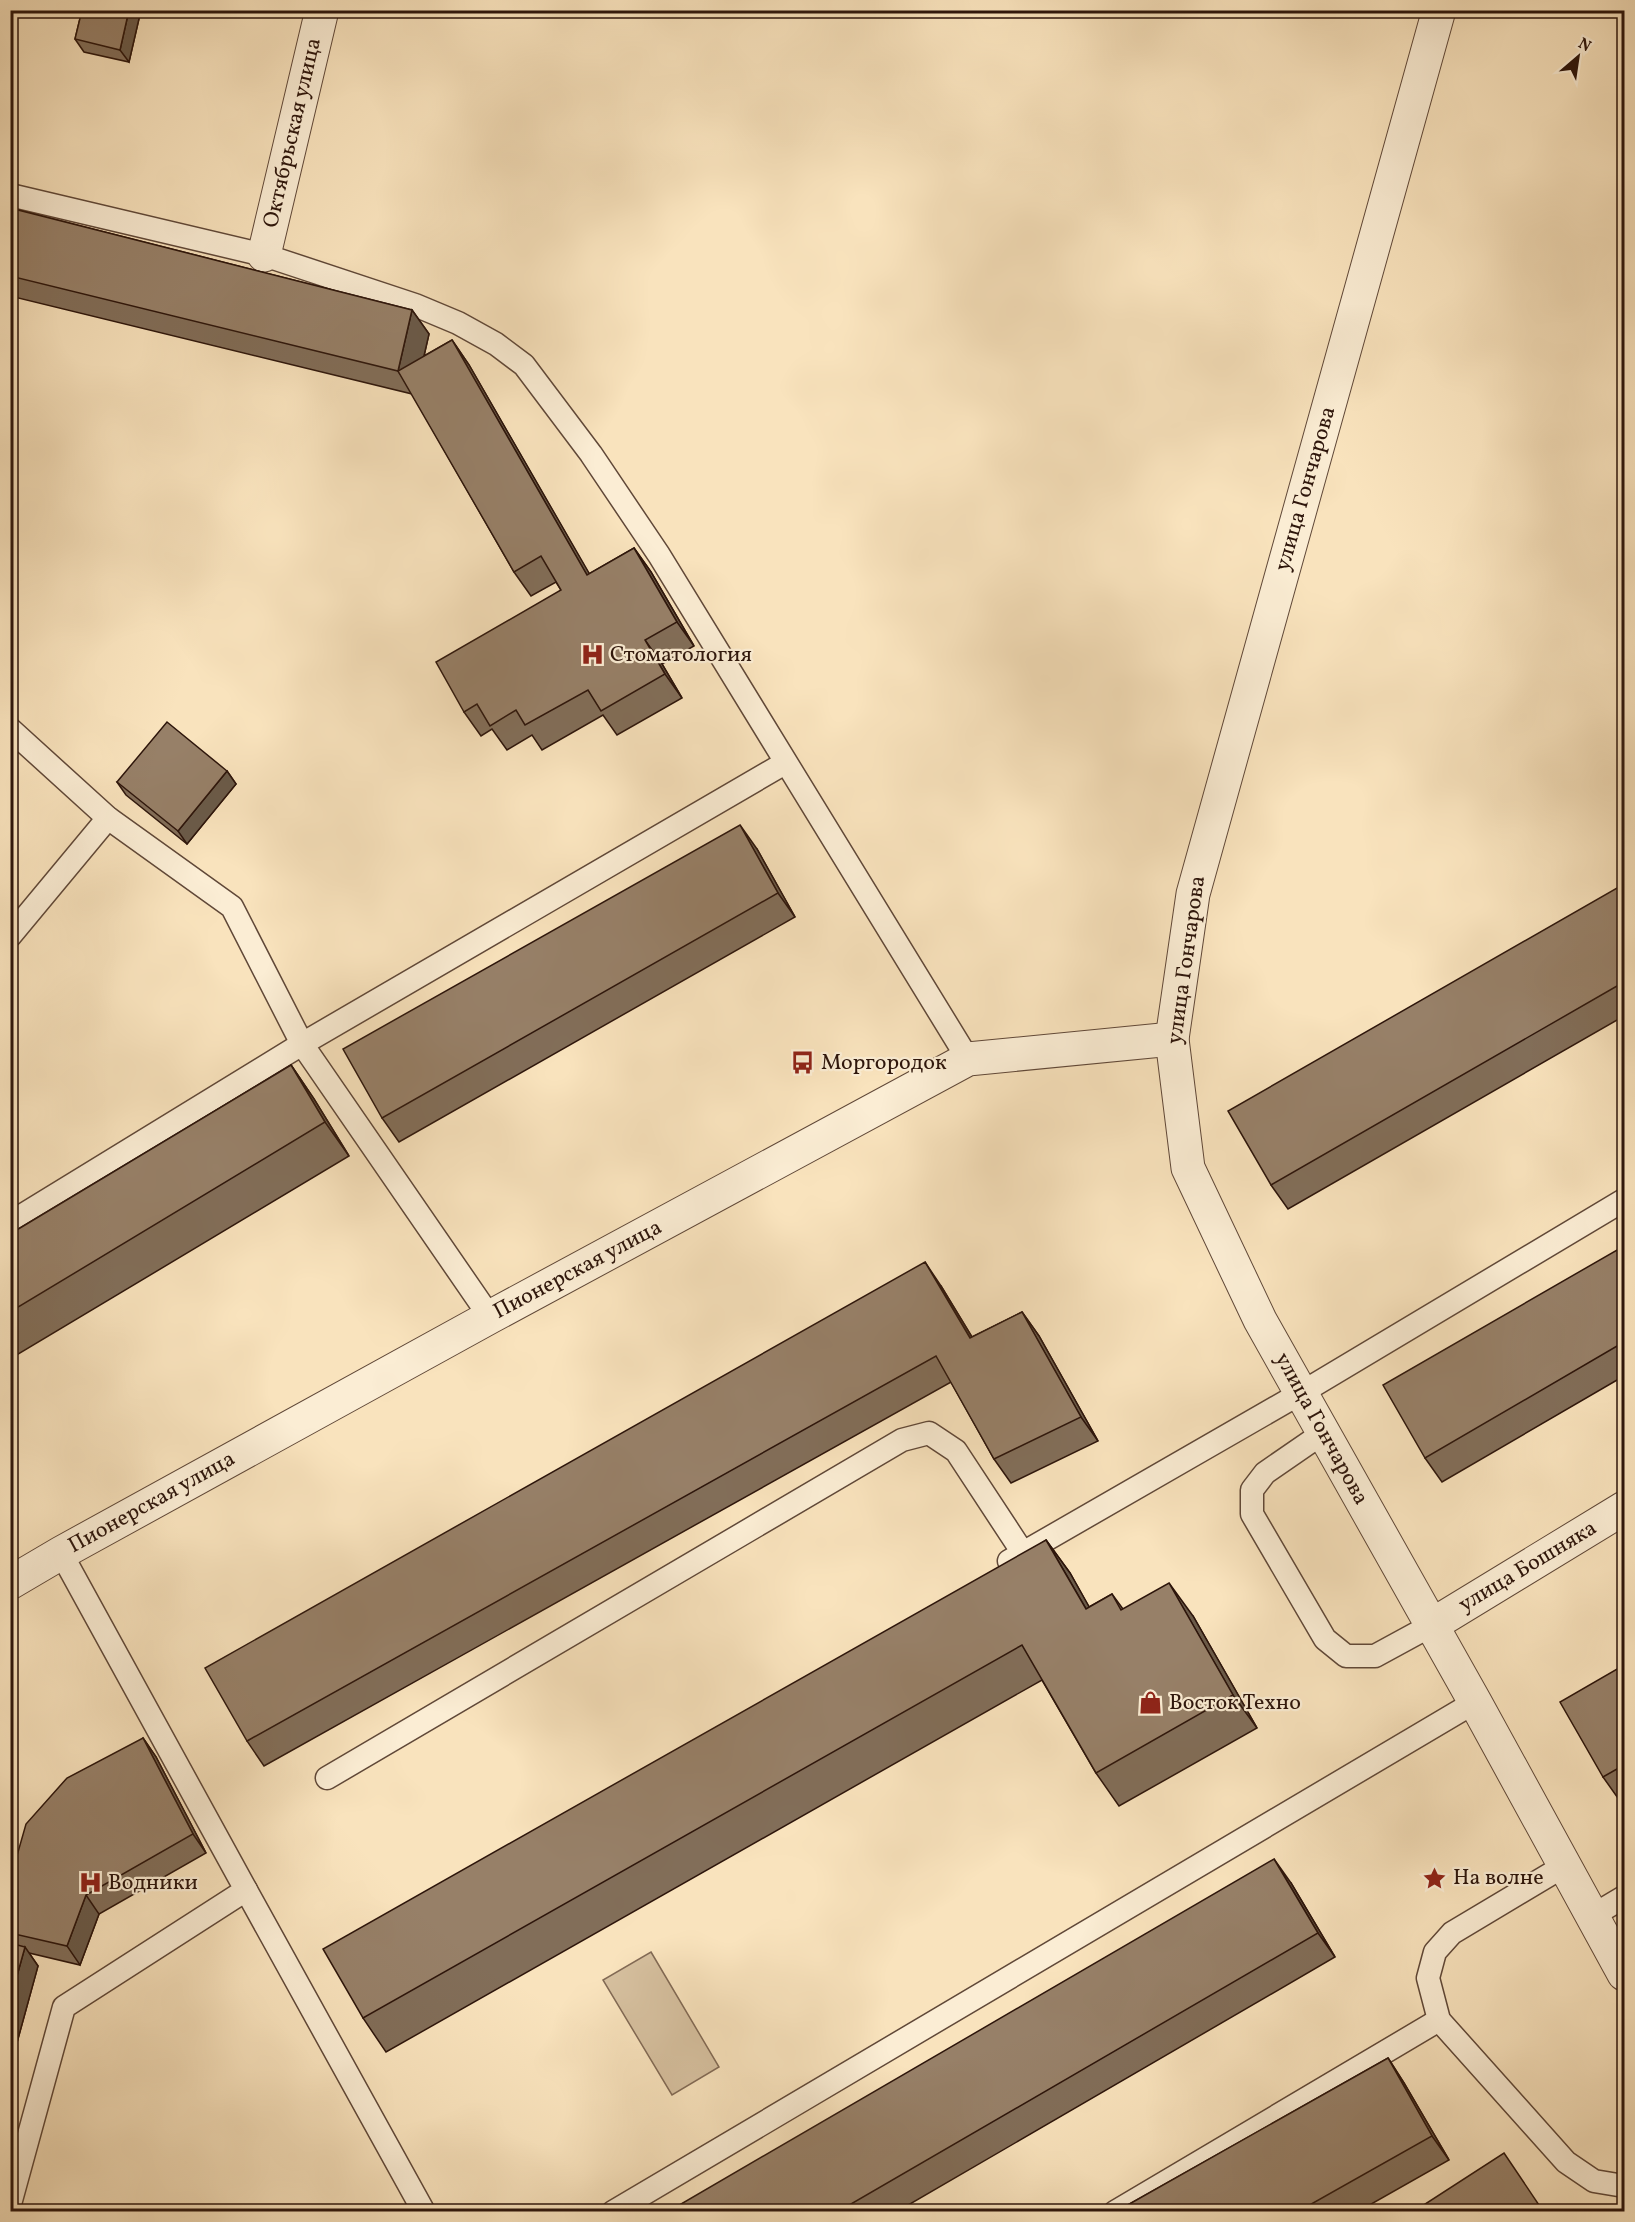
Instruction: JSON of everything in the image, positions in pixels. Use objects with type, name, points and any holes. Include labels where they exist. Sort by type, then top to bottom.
[{"type":"street","name":"Октябрьская улица","points":[[264,255],[322,10]]},
{"type":"street","name":"улица Гончарова","points":[[1439,10],[1193,894],[1172,1039],[1188,1168],[1260,1320],[1475,1702],[1624,1974]]},
{"type":"street","name":"Пионерская улица","points":[[10,1583],[490,1317],[968,1059],[1172,1039]]},
{"type":"street","name":"улица Бошняка","points":[[1432,1625],[1624,1508]]},
{"type":"lane","points":[[10,195],[264,255],[415,305],[496,344],[524,365],[591,454],[659,555],[968,1059]]},
{"type":"lane","points":[[10,729],[108,818],[232,907],[302,1044],[490,1317]]},
{"type":"lane","points":[[10,1223],[302,1044],[785,763]]},
{"type":"lane","points":[[10,936],[108,818]]},
{"type":"lane","points":[[992,1571],[1301,1393],[1624,1200]]},
{"type":"lane","points":[[1323,1432],[1265,1473],[1252,1490],[1252,1514],[1325,1639],[1346,1656],[1375,1656],[1432,1625]]},
{"type":"lane","points":[[327,1778],[902,1440],[929,1434],[956,1451],[1023,1553]]},
{"type":"lane","points":[[61,1553],[424,2211]]},
{"type":"lane","points":[[613,2211],[1475,1702]]},
{"type":"lane","points":[[1564,1866],[1452,1933],[1435,1952],[1428,1978],[1439,2020],[1566,2162],[1594,2181],[1624,2187]]},
{"type":"lane","points":[[10,2204],[64,2007],[246,1890]]},
{"type":"lane","points":[[1592,1916],[1624,1897]]},
{"type":"lane","points":[[1115,2211],[1439,2020]]},
{"type":"shaded area","points":[[651,1952],[719,2067],[672,2095],[603,1980]]},
{"type":"building","points":[[82,10],[129,10],[120,50],[75,39]]},
{"type":"building","points":[[10,208],[412,310],[398,371],[10,276]]},
{"type":"building","points":[[452,340],[587,575],[634,548],[677,622],[645,640],[665,674],[601,711],[588,690],[525,725],[516,710],[490,726],[477,704],[464,712],[436,662],[561,590],[541,556],[514,572],[398,371]]},
{"type":"building","points":[[167,722],[227,771],[178,831],[117,782]]},
{"type":"building","points":[[740,825],[778,893],[382,1118],[343,1049]]},
{"type":"building","points":[[1624,884],[1624,982],[1271,1185],[1228,1111]]},
{"type":"building","points":[[291,1065],[325,1122],[10,1312],[10,1234]]},
{"type":"building","points":[[1624,1246],[1624,1342],[1425,1458],[1383,1385]]},
{"type":"building","points":[[925,1262],[970,1338],[1022,1312],[1081,1417],[994,1459],[936,1356],[247,1741],[205,1668]]},
{"type":"building","points":[[1046,1540],[1086,1609],[1112,1594],[1121,1610],[1169,1583],[1233,1695],[1096,1773],[1022,1645],[363,2018],[323,1949]]},
{"type":"building","points":[[1624,1665],[1624,1765],[1603,1777],[1560,1702]]},
{"type":"building","name":"Водники","points":[[143,1738],[193,1834],[86,1895],[67,1946],[10,1933],[10,1880],[26,1824],[67,1778]]},
{"type":"building","points":[[1274,1859],[1318,1933],[839,2211],[669,2211]]},
{"type":"building","points":[[10,1943],[25,1947],[10,2001]]},
{"type":"building","points":[[1388,2058],[1432,2136],[1299,2211],[1117,2211]]},
{"type":"building","points":[[1504,2153],[1543,2211],[1421,2211],[1419,2208]]},
{"type":"place","name":"Стоматология","points":[[592,655]]},
{"type":"place","name":"Моргородок","points":[[803,1063]]},
{"type":"place","name":"Восток Техно","points":[[1151,1703]]},
{"type":"place","name":"На волне","points":[[1435,1878]]},
{"type":"place","name":"Водники","points":[[90,1883]]}]
